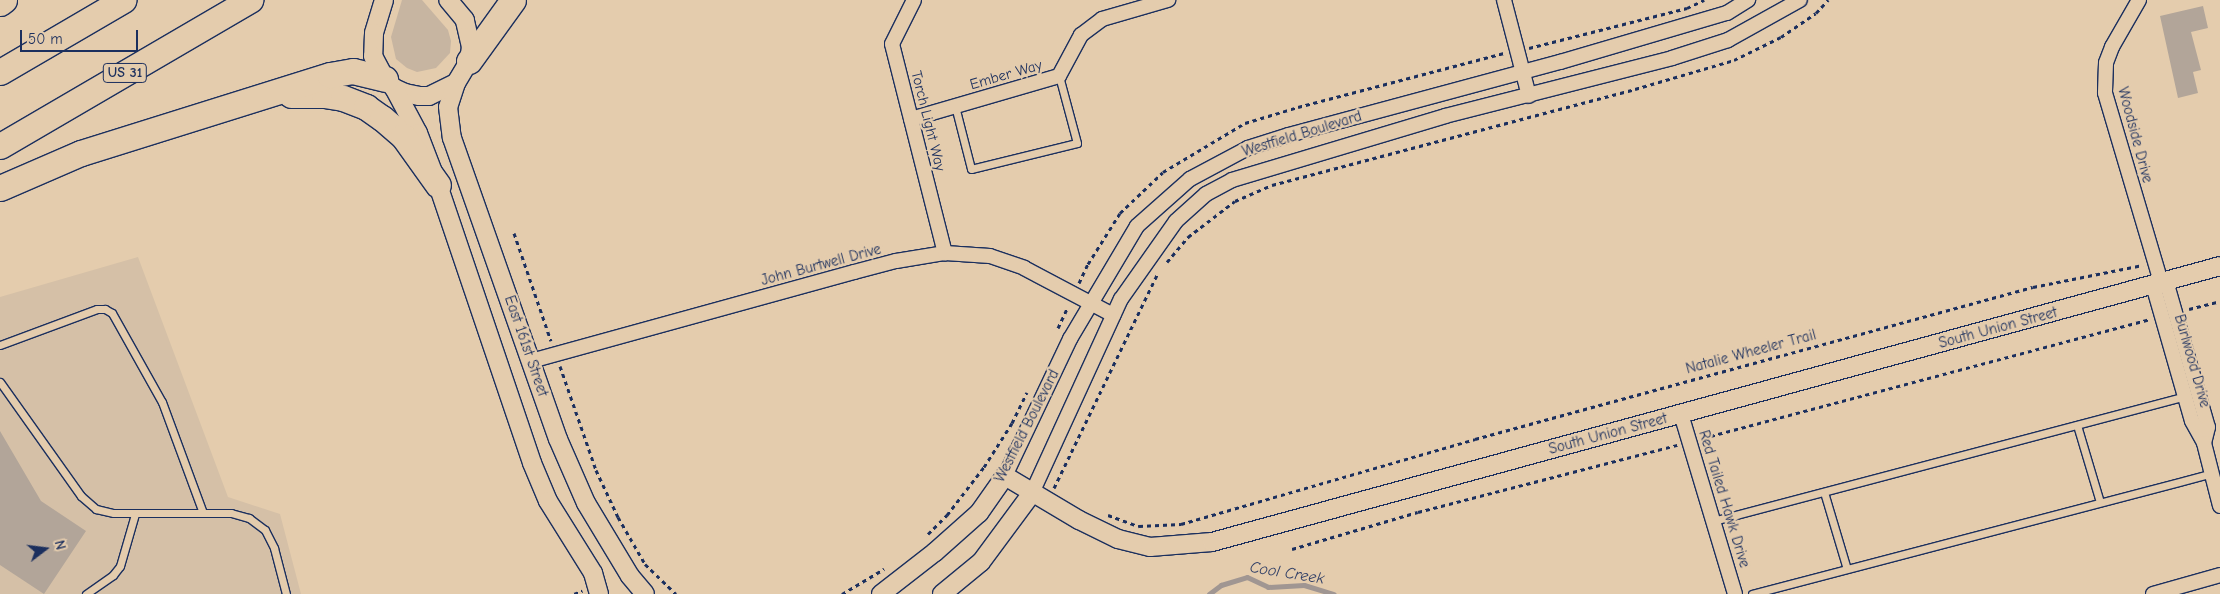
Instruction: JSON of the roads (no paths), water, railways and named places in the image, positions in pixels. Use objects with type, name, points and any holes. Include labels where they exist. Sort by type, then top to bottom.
[{"type":"highway","points":[[0,3],[4,0]]},
{"type":"highway","points":[[0,72],[123,0]]},
{"type":"highway","name":"US 31","points":[[0,146],[250,0]]},
{"type":"highway","points":[[469,61],[513,0]]},
{"type":"highway","points":[[0,188],[81,153],[342,72],[361,73],[389,83]]},
{"type":"highway","points":[[264,95],[324,95],[366,107],[403,136],[438,185]]},
{"type":"street","name":"East 161st Street","points":[[384,0],[372,46],[373,56],[418,133],[438,185],[532,463],[548,500],[593,573],[599,594]]},
{"type":"street","points":[[448,0],[465,20],[470,33],[469,61]]},
{"type":"street","name":"Torch Light Way","points":[[914,0],[892,44],[945,253]]},
{"type":"street","name":"Ember Way","points":[[911,118],[1059,76],[1081,35],[1102,19],[1168,0]]},
{"type":"street","points":[[1504,0],[1525,71],[1529,96]]},
{"type":"street","name":"Westfield Boulevard","points":[[881,594],[936,552],[979,513],[1004,476],[1070,339],[1137,226],[1190,179],[1248,148],[1727,13],[1748,0]]},
{"type":"street","name":"Westfield Boulevard","points":[[942,594],[981,562],[1044,493],[1113,315],[1121,299],[1176,221],[1206,194],[1232,180],[1445,116],[1672,58],[1728,40],[1800,0]]},
{"type":"street","name":"Woodside Drive","points":[[2139,0],[2112,46],[2104,77],[2111,119],[2160,283]]},
{"type":"street","name":"East 161st Street","points":[[469,61],[456,83],[448,107],[452,138],[558,439],[586,503],[630,576],[644,594]]},
{"type":"street","points":[[389,83],[405,93],[429,96],[456,83]]},
{"type":"street","name":"John Burtwell Drive","points":[[531,361],[854,272],[945,253],[990,256],[1024,268],[1113,315]]},
{"type":"street","name":"South Union Street","points":[[1004,476],[1044,493],[1078,520],[1118,539],[1142,545],[1171,546],[1212,542],[2220,266]]},
{"type":"street","name":"Burlwood Drive","points":[[2160,283],[2192,394],[2208,427],[2204,443],[2210,474],[2220,506]]},
{"type":"street","name":"Red Tailed Hawk Drive","points":[[1682,414],[1735,594]]},
{"type":"street","points":[[2153,594],[2220,575]]},
{"type":"lane","points":[[955,106],[971,169],[1077,143],[1059,76]]},
{"type":"lane","points":[[0,345],[97,309],[105,309],[112,313],[162,402],[202,513]]},
{"type":"lane","points":[[0,382],[81,496],[96,509],[114,513],[136,514],[231,513],[249,518],[265,530],[274,548],[286,594]]},
{"type":"lane","points":[[1713,521],[2192,394]]},
{"type":"lane","points":[[2077,425],[2100,502]]},
{"type":"lane","points":[[1752,594],[2210,474]]},
{"type":"lane","points":[[1824,492],[1847,569]]},
{"type":"lane","points":[[86,594],[113,575],[120,566],[136,514]]},
{"type":"waterway","name":"Cool Creek","points":[[1209,594],[1221,585],[1247,577],[1268,587],[1304,585],[1334,594]]}]
